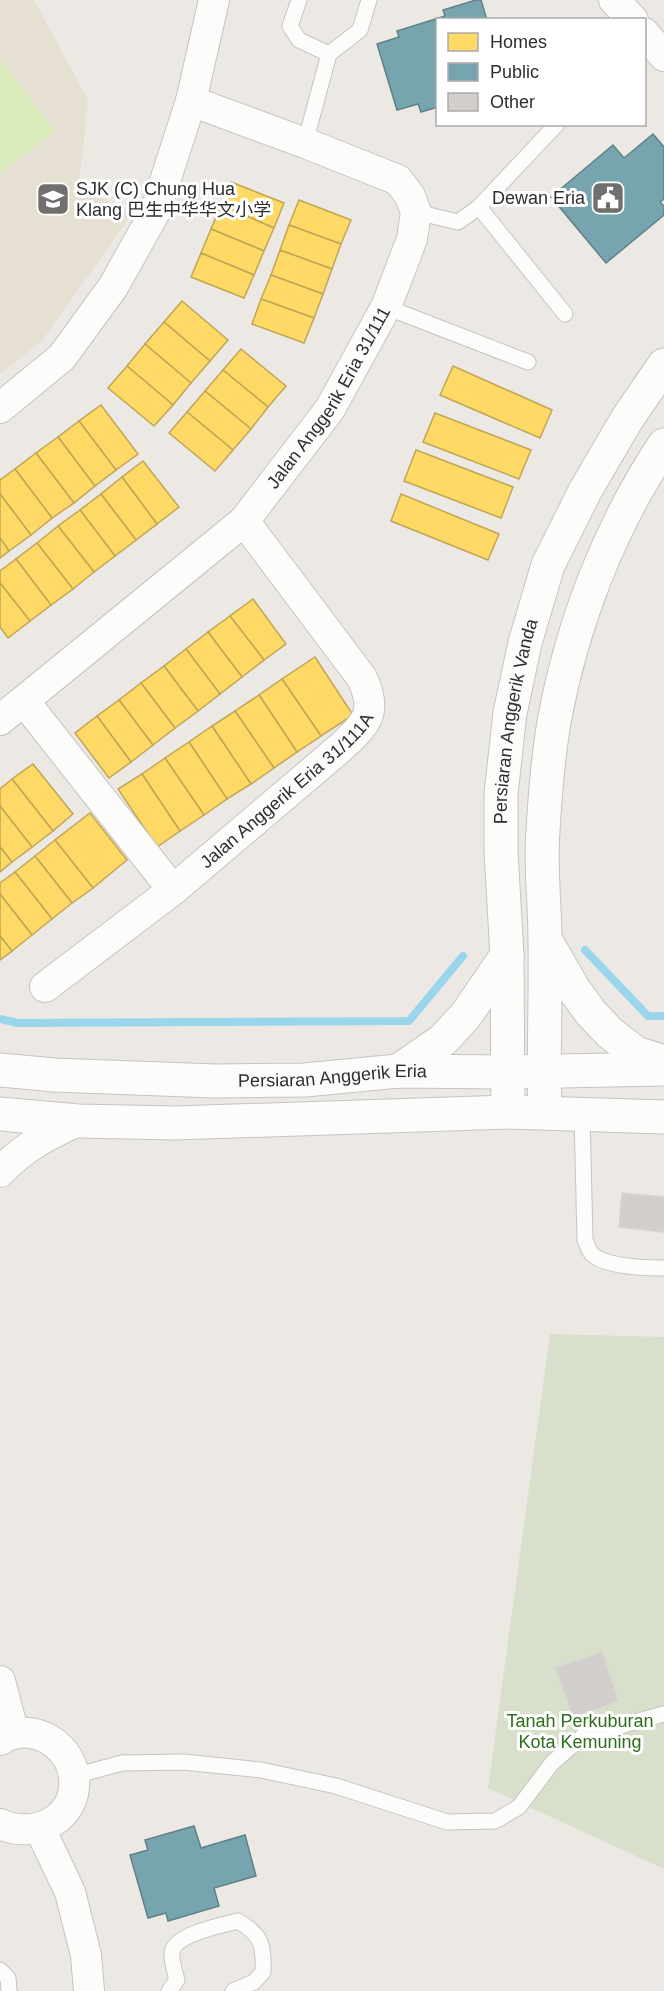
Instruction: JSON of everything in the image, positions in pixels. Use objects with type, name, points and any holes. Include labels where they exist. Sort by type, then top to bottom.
[{"type":"main road","name":"Persiaran Anggerik Vanda","points":[[508,1112],[507,955],[501,852],[501,794],[510,713],[525,643],[548,566],[585,491],[627,418],[664,365]]},
{"type":"main road","name":"Persiaran Anggerik Vanda","points":[[545,1113],[543,1071],[546,941],[543,833],[554,724],[575,637],[598,570],[632,498],[664,445]]},
{"type":"main road","points":[[546,941],[575,991],[610,1033],[636,1053],[664,1062]]},
{"type":"main road","points":[[398,1071],[443,1040],[466,1015],[507,955]]},
{"type":"main road","name":"Persiaran Anggerik Eria","points":[[0,1070],[54,1075],[215,1081],[305,1080],[398,1071],[508,1072],[664,1069]]},
{"type":"main road","points":[[0,1114],[78,1121],[175,1123],[508,1112],[664,1117]]},
{"type":"street","points":[[0,408],[62,357],[113,287],[155,212],[191,101],[214,0]]},
{"type":"street","points":[[614,0],[631,18]]},
{"type":"street","points":[[646,34],[664,56]]},
{"type":"street","points":[[191,101],[398,180],[410,196],[416,212]]},
{"type":"street","name":"Jalan Anggerik Eria 31/111","points":[[0,720],[244,521],[330,409],[386,307],[412,239],[416,212]]},
{"type":"street","name":"Jalan Anggerik Eria 31/111A","points":[[45,987],[173,890],[339,749],[360,729],[370,712],[370,694],[362,678],[244,521]]},
{"type":"street","points":[[24,701],[173,890]]},
{"type":"street","points":[[0,1172],[36,1141],[78,1121]]},
{"type":"street","points":[[0,1681],[7,1737],[30,1733],[46,1737],[60,1747],[70,1760],[74,1776],[73,1793],[66,1809],[54,1821],[40,1828],[25,1831],[10,1829],[0,1824]]},
{"type":"street","points":[[40,1828],[70,1892],[86,1955],[89,1991]]},
{"type":"lane","points":[[300,0],[290,26],[299,40],[329,54]]},
{"type":"lane","points":[[305,143],[329,54],[360,30],[369,0]]},
{"type":"lane","points":[[416,212],[459,222],[479,207],[555,126]]},
{"type":"lane","points":[[479,207],[566,314]]},
{"type":"lane","points":[[386,307],[528,362]]},
{"type":"lane","points":[[582,1115],[585,1240],[592,1253],[606,1261],[644,1268],[664,1268]]},
{"type":"lane","points":[[74,1776],[122,1763],[184,1761],[261,1770],[336,1786],[447,1822],[495,1821],[519,1807],[552,1762],[583,1736],[664,1714]]},
{"type":"lane","points":[[176,1987],[172,1952],[177,1942],[187,1936],[238,1921],[254,1930],[264,1952],[263,1972],[254,1982],[233,1991]]},
{"type":"lane","points":[[0,1970],[8,1978],[9,1991]]},
{"type":"shaded area","name":"SJK (C) Chung Hua Klang 巴生中华华文小学","points":[[0,0],[34,0],[88,100],[79,185],[132,214],[42,341],[0,374]]},
{"type":"green space","points":[[0,59],[55,131],[0,173]]},
{"type":"green space","name":"Tanah Perkuburan Kota Kemuning","points":[[550,1334],[664,1337],[664,1869],[488,1788]]},
{"type":"building: Homes","points":[[231,182],[284,203],[274,228],[221,205]]},
{"type":"building: Homes","points":[[299,200],[351,220],[341,244],[289,225]]},
{"type":"building: Homes","points":[[221,205],[274,228],[264,251],[211,229]]},
{"type":"building: Homes","points":[[289,225],[341,244],[332,269],[280,250]]},
{"type":"building: Homes","points":[[211,229],[264,251],[254,275],[201,253]]},
{"type":"building: Homes","points":[[280,250],[332,269],[323,294],[271,275]]},
{"type":"building: Homes","points":[[201,253],[254,275],[244,298],[191,277]]},
{"type":"building: Homes","points":[[271,275],[323,294],[314,318],[261,299]]},
{"type":"building: Homes","points":[[261,299],[314,318],[304,343],[252,324]]},
{"type":"building: Homes","points":[[182,301],[228,340],[210,361],[164,322]]},
{"type":"building: Homes","points":[[164,322],[210,361],[191,383],[145,344]]},
{"type":"building: Homes","points":[[145,344],[191,383],[173,405],[127,366]]},
{"type":"building: Homes","points":[[241,349],[286,386],[268,407],[223,370]]},
{"type":"building: Homes","points":[[127,366],[173,405],[154,426],[108,388]]},
{"type":"building: Homes","points":[[453,366],[552,410],[540,438],[440,395]]},
{"type":"building: Homes","points":[[223,370],[268,407],[251,429],[205,391]]},
{"type":"building: Homes","points":[[205,391],[251,429],[233,450],[187,412]]},
{"type":"building: Homes","points":[[101,405],[138,454],[116,470],[79,421]]},
{"type":"building: Homes","points":[[187,412],[233,450],[215,471],[169,433]]},
{"type":"building: Homes","points":[[435,413],[531,450],[519,479],[423,442]]},
{"type":"building: Homes","points":[[79,421],[116,470],[95,486],[58,437]]},
{"type":"building: Homes","points":[[58,437],[95,486],[74,503],[36,453]]},
{"type":"building: Homes","points":[[416,450],[513,487],[501,518],[404,481]]},
{"type":"building: Homes","points":[[36,453],[74,503],[52,518],[15,469]]},
{"type":"building: Homes","points":[[143,461],[179,507],[157,524],[122,477]]},
{"type":"building: Homes","points":[[15,469],[52,518],[31,535],[0,494],[0,480]]},
{"type":"building: Homes","points":[[122,477],[157,524],[136,540],[101,494]]},
{"type":"building: Homes","points":[[0,494],[31,535],[9,551],[0,538]]},
{"type":"building: Homes","points":[[101,494],[136,540],[115,556],[80,510]]},
{"type":"building: Homes","points":[[401,494],[499,534],[488,560],[391,521]]},
{"type":"building: Homes","points":[[80,510],[115,556],[94,572],[58,526]]},
{"type":"building: Homes","points":[[58,526],[94,572],[73,589],[37,543]]},
{"type":"building: Homes","points":[[0,538],[9,551],[0,558]]},
{"type":"building: Homes","points":[[37,543],[73,589],[51,605],[16,559]]},
{"type":"building: Homes","points":[[16,559],[51,605],[30,621],[0,583],[0,571]]},
{"type":"building: Homes","points":[[0,583],[30,621],[8,638],[0,627]]},
{"type":"building: Homes","points":[[253,599],[286,644],[264,660],[230,616]]},
{"type":"building: Homes","points":[[230,616],[264,660],[242,677],[208,632]]},
{"type":"building: Homes","points":[[208,632],[242,677],[220,694],[186,649]]},
{"type":"building: Homes","points":[[186,649],[220,694],[198,711],[164,666]]},
{"type":"building: Homes","points":[[315,657],[353,715],[321,736],[282,679]]},
{"type":"building: Homes","points":[[164,666],[198,711],[175,728],[141,683]]},
{"type":"building: Homes","points":[[282,679],[321,736],[297,752],[259,695]]},
{"type":"building: Homes","points":[[141,683],[175,728],[153,745],[119,700]]},
{"type":"building: Homes","points":[[259,695],[297,752],[274,768],[235,711]]},
{"type":"building: Homes","points":[[119,700],[153,745],[131,762],[97,716]]},
{"type":"building: Homes","points":[[235,711],[274,768],[251,784],[212,726]]},
{"type":"building: Homes","points":[[97,716],[131,762],[109,778],[75,733]]},
{"type":"building: Homes","points":[[212,726],[251,784],[227,799],[189,742]]},
{"type":"building: Homes","points":[[189,742],[227,799],[204,815],[165,758]]},
{"type":"building: Homes","points":[[165,758],[204,815],[180,831],[142,774]]},
{"type":"building: Homes","points":[[33,764],[73,814],[53,831],[12,779]]},
{"type":"building: Homes","points":[[142,774],[180,831],[157,847],[118,789]]},
{"type":"building: Homes","points":[[12,779],[53,831],[32,847],[0,806],[0,789]]},
{"type":"building: Homes","points":[[0,806],[32,847],[12,862],[0,847]]},
{"type":"building: Homes","points":[[90,813],[127,860],[93,888],[55,840]]},
{"type":"building: Homes","points":[[55,840],[93,888],[72,903],[35,856]]},
{"type":"building: Homes","points":[[0,847],[12,862],[0,872]]},
{"type":"building: Homes","points":[[35,856],[72,903],[52,919],[15,872]]},
{"type":"building: Homes","points":[[15,872],[52,919],[32,935],[0,894],[0,883]]},
{"type":"building: Homes","points":[[0,894],[32,935],[12,951],[0,936]]},
{"type":"building: Homes","points":[[0,936],[12,951],[0,960]]},
{"type":"building: Public","points":[[481,0],[486,18],[439,18],[445,16],[443,10]]},
{"type":"building: Public","points":[[436,19],[436,108],[421,112],[418,104],[397,110],[377,44],[399,37],[397,31]]},
{"type":"building: Public","name":"Dewan Eria","points":[[653,134],[664,147],[664,199],[660,202],[664,206],[664,215],[606,263],[551,197],[613,145],[624,158]]},
{"type":"building: Public","points":[[194,1826],[201,1848],[245,1835],[256,1876],[214,1888],[219,1906],[168,1921],[166,1913],[148,1918],[130,1855],[148,1850],[145,1840]]},
{"type":"building: Other","points":[[622,1193],[664,1197],[664,1232],[619,1227]]},
{"type":"building: Other","points":[[602,1652],[618,1701],[573,1717],[556,1668]]},
{"type":"waterway","points":[[585,950],[648,1016],[664,1016]]},
{"type":"waterway","points":[[0,1019],[18,1023],[409,1021],[463,956]]},
{"type":"place","name":"Dewan Eria","points":[[608,198]]},
{"type":"place","name":"SJK (C) Chung Hua Klang 巴生中华华文小学","points":[[53,199]]}]
